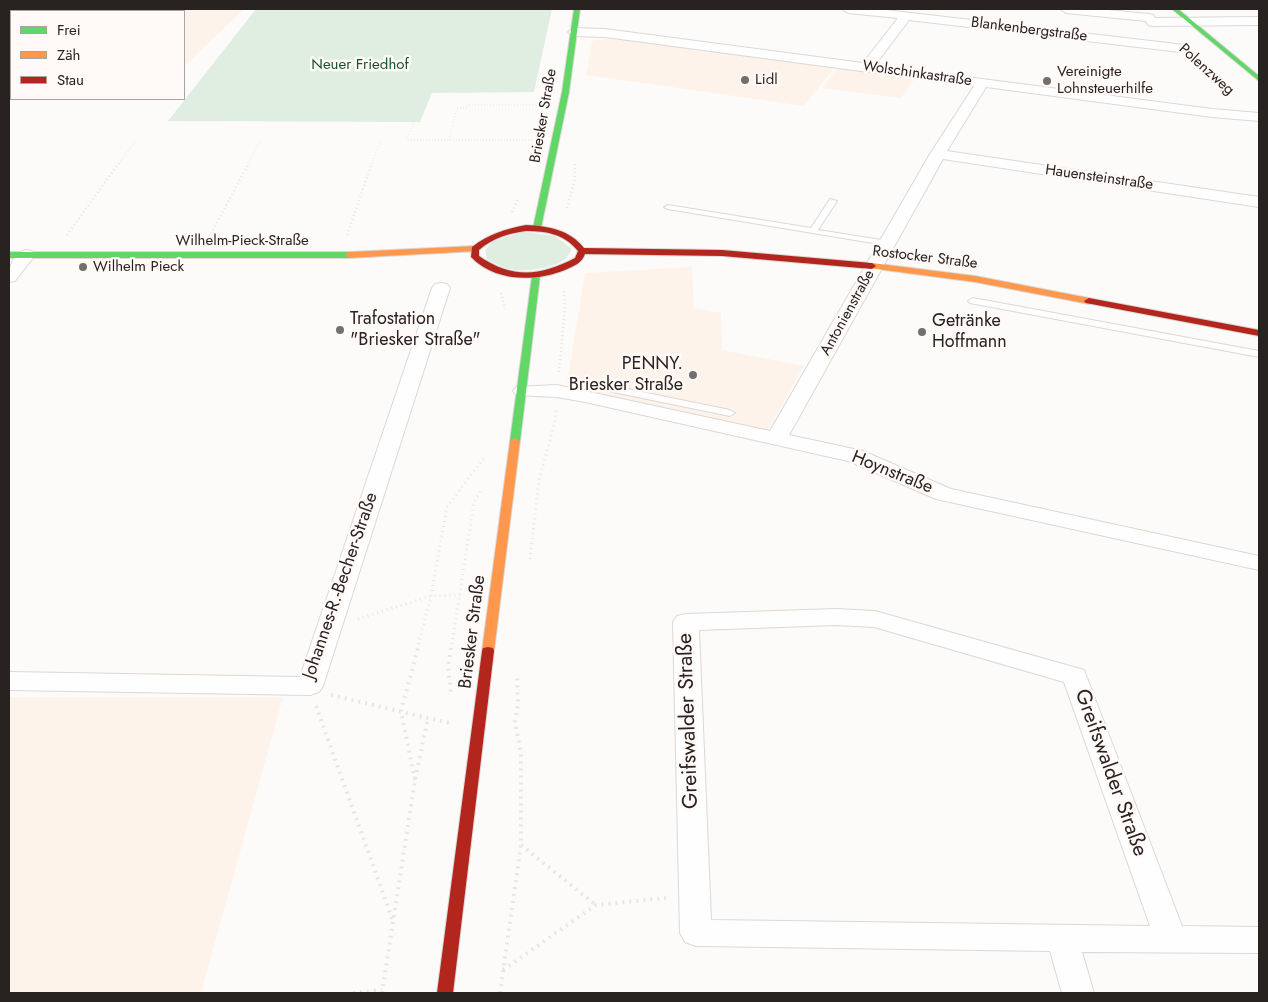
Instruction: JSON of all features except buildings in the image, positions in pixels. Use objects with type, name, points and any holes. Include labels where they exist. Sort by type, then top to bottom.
[{"type":"main road","name":"Briesker Straße","points":[[538,228],[558,130],[576,9]]},
{"type":"main road","points":[[1175,9],[1259,78]]},
{"type":"main road","points":[[526,228],[538,228],[560,232],[576,241],[582,251],[579,259],[560,271],[536,276],[511,275],[493,270],[482,264],[475,257],[475,249],[482,241],[501,233],[526,228]]},
{"type":"main road","name":"Wilhelm-Pieck-Straße","points":[[17,255],[321,256],[475,249]]},
{"type":"main road","name":"Rostocker Straße","points":[[582,251],[722,253],[874,266],[975,279],[1259,333]]},
{"type":"main road","name":"Briesker Straße","points":[[445,993],[476,737],[523,391],[536,276]]},
{"type":"street","name":"Blankenbergstraße","points":[[853,9],[1180,48]]},
{"type":"street","points":[[1066,9],[1151,20]]},
{"type":"street","name":"Polenzweg","points":[[1138,9],[1180,48]]},
{"type":"street","points":[[866,68],[906,16]]},
{"type":"street","name":"Polenzweg","points":[[1151,20],[1259,21]]},
{"type":"street","name":"Wolschinkastraße","points":[[574,32],[605,33],[1212,113],[1259,117]]},
{"type":"street","name":"Antonienstraße","points":[[776,439],[938,154],[982,83]]},
{"type":"street","name":"Hauensteinstraße","points":[[938,154],[1259,202]]},
{"type":"street","points":[[9,277],[17,255]]},
{"type":"street","name":"Johannes-R.-Becher-Straße","points":[[9,681],[310,686],[441,288]]},
{"type":"street","name":"Hoynstraße","points":[[523,391],[558,391],[855,456],[944,494],[1259,563]]},
{"type":"street","name":"Greifswalder Straße","points":[[1171,939],[1075,676],[875,618],[836,617],[761,622],[686,622],[696,933],[1062,939],[1259,940]]},
{"type":"street","points":[[1062,939],[1078,993]]},
{"type":"lane","points":[[813,231],[833,201]]},
{"type":"lane","points":[[668,207],[888,244]]},
{"type":"lane","points":[[973,302],[1259,354]]},
{"type":"lane","points":[[588,384],[730,413]]},
{"type":"path","points":[[404,9],[385,51],[404,79],[420,88],[414,122],[406,140],[539,140]]},
{"type":"path","name":"Polenzweg","points":[[1180,48],[1259,117]]},
{"type":"path","points":[[449,140],[457,108],[467,108],[467,105],[543,105]]},
{"type":"path","points":[[64,238],[136,140]]},
{"type":"path","points":[[208,238],[261,140]]},
{"type":"path","points":[[346,236],[380,140]]},
{"type":"path","points":[[529,562],[539,480],[555,420],[565,309],[564,291]]},
{"type":"path","points":[[415,780],[401,711],[431,596],[448,507],[490,448]]},
{"type":"path","points":[[452,704],[448,666],[474,502],[483,487]]},
{"type":"path","points":[[329,628],[431,596],[460,595]]},
{"type":"path","points":[[500,993],[502,970],[518,878],[521,845],[521,753],[515,722],[518,704],[516,670]]},
{"type":"path","points":[[310,686],[336,697],[448,723],[450,714]]},
{"type":"path","points":[[310,686],[393,923]]},
{"type":"path","points":[[352,993],[382,992],[415,780],[428,718]]},
{"type":"path","points":[[521,845],[596,905]]},
{"type":"path","points":[[502,970],[596,905],[696,895]]},
{"type":"shaded area","points":[[9,9],[244,9],[185,66],[185,10],[10,10],[9,48]]},
{"type":"shaded area","points":[[609,39],[835,67],[804,106],[586,75],[592,42],[594,40]]},
{"type":"shaded area","points":[[837,68],[915,78],[901,98],[822,88]]},
{"type":"shaded area","points":[[692,267],[694,308],[721,313],[722,350],[804,366],[767,432],[566,387],[585,273]]},
{"type":"shaded area","points":[[9,697],[283,697],[201,993],[9,993]]},
{"type":"green space","name":"Neuer Friedhof","points":[[256,9],[552,9],[534,92],[432,93],[420,122],[168,121]]},
{"type":"green space","points":[[523,232],[555,236],[571,248],[569,255],[546,268],[525,270],[509,269],[487,260],[485,250],[493,241]]},
{"type":"traffic: fast","points":[[537,228],[555,147],[577,9]]},
{"type":"traffic: fast","points":[[1175,9],[1259,79]]},
{"type":"traffic: fast","points":[[9,255],[349,255]]},
{"type":"traffic: fast","points":[[515,441],[536,276]]},
{"type":"traffic: slow","points":[[349,255],[475,249]]},
{"type":"traffic: slow","points":[[872,266],[975,279],[1089,301]]},
{"type":"traffic: slow","points":[[488,651],[515,441]]},
{"type":"traffic: jam","points":[[526,228],[550,230],[571,239],[582,251],[579,259],[553,271],[526,276],[500,271],[475,257],[475,249],[487,240],[505,232],[526,228]]},
{"type":"traffic: jam","points":[[582,251],[722,253],[872,266]]},
{"type":"traffic: jam","points":[[1089,301],[1259,333]]},
{"type":"traffic: jam","points":[[445,993],[488,651]]},
{"type":"place","name":"Lidl","points":[[745,80]]},
{"type":"place","name":"Vereinigte Lohnsteuerhilfe","points":[[1047,81]]},
{"type":"place","name":"Wilhelm Pieck","points":[[83,267]]},
{"type":"place","name":"Trafostation \"Briesker Straße\"","points":[[340,330]]},
{"type":"place","name":"Getränke Hoffmann","points":[[922,332]]},
{"type":"place","name":"PENNY. Briesker Straße","points":[[693,375]]}]
